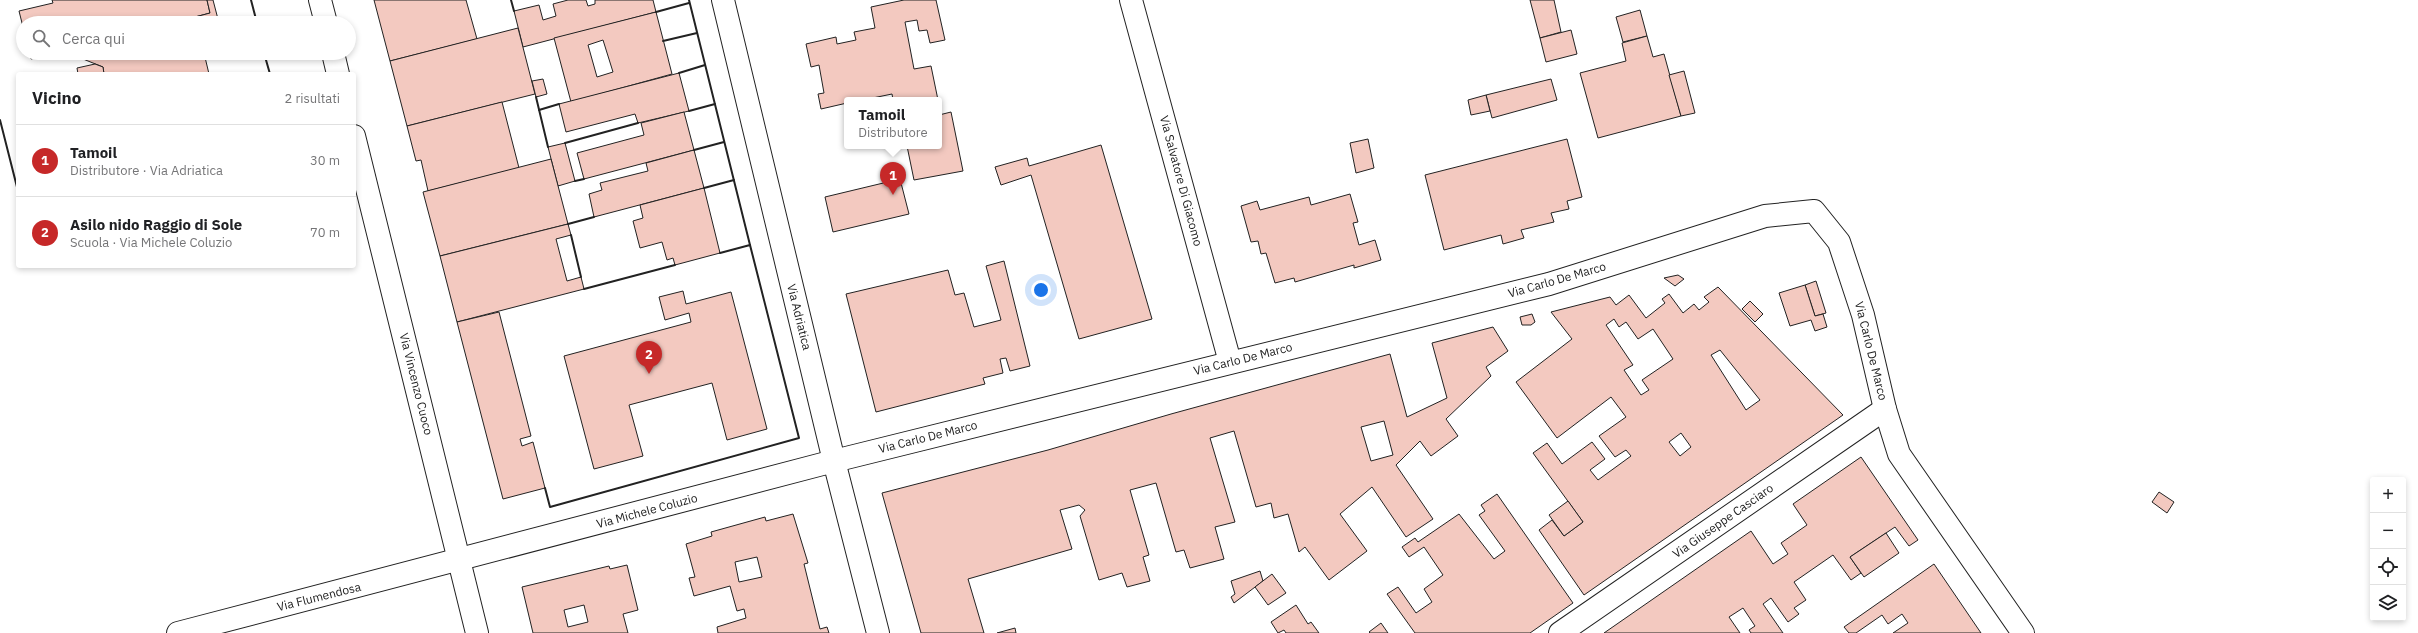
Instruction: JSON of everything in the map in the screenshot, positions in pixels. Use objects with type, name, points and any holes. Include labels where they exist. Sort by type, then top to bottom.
[{"type":"street","points":[[320,0],[324,16]]},
{"type":"street","name":"Via Adriatica","points":[[723,0],[834,461],[878,633]]},
{"type":"street","name":"Via Salvatore Di Giacomo","points":[[1131,0],[1230,362]]},
{"type":"street","points":[[335,60],[338,72]]},
{"type":"street","name":"Via Vincenzo Cuoco","points":[[356,144],[477,633]]},
{"type":"street","name":"Via Carlo De Marco","points":[[834,461],[1549,284],[1765,216],[1814,211],[1839,242],[1863,315],[1885,409],[1899,454],[2023,633]]},
{"type":"street","name":"Via Giuseppe Casciaro","points":[[1560,633],[1885,409]]},
{"type":"street","name":"Via Michele Coluzio","points":[[460,560],[834,461]]},
{"type":"street","name":"Via Flumendosa","points":[[178,633],[460,560]]},
{"type":"building","points":[[52,0],[207,0],[210,13],[199,16],[20,16],[19,11],[53,3]]},
{"type":"building","points":[[207,0],[213,0],[217,16],[199,16],[210,13]]},
{"type":"building","points":[[374,0],[466,0],[477,39],[390,61]]},
{"type":"building","points":[[568,0],[586,0],[588,6],[595,4],[595,0],[653,0],[656,12],[523,47],[514,11],[539,5],[543,20],[556,16],[553,4]]},
{"type":"building","points":[[904,0],[936,0],[945,40],[930,43],[927,30],[919,31],[917,20],[905,22],[914,69],[931,66],[937,97],[892,97],[892,94],[878,97],[844,97],[844,104],[821,109],[818,94],[824,93],[819,65],[811,67],[806,44],[836,37],[837,44],[856,40],[854,32],[875,28],[871,7]]},
{"type":"building","points":[[1530,0],[1554,0],[1561,32],[1540,38]]},
{"type":"building","points":[[1640,10],[1647,36],[1623,42],[1616,17]]},
{"type":"building","points":[[656,12],[672,74],[571,102],[554,38]],"holes":[[[603,40],[613,72],[597,77],[588,45]]]},
{"type":"building","points":[[518,28],[535,94],[407,126],[390,61]]},
{"type":"building","points":[[1571,30],[1577,54],[1546,62],[1540,38]]},
{"type":"building","points":[[1647,36],[1653,57],[1664,54],[1681,116],[1598,138],[1580,73],[1626,61],[1622,43]]},
{"type":"building","points":[[86,60],[206,60],[209,72],[104,72],[103,67]]},
{"type":"building","points":[[95,64],[103,67],[104,72],[78,72],[77,68]]},
{"type":"building","points":[[1684,71],[1695,113],[1681,116],[1669,75]]},
{"type":"building","points":[[679,73],[689,111],[638,123],[635,114],[566,132],[559,104]]},
{"type":"building","points":[[543,79],[547,94],[536,97],[532,81]]},
{"type":"building","points":[[1551,79],[1557,100],[1492,118],[1486,95]]},
{"type":"building","points":[[1486,95],[1490,111],[1471,115],[1468,100]]},
{"type":"building","points":[[502,102],[519,168],[428,191],[421,160],[416,161],[407,126]]},
{"type":"building","points":[[684,112],[694,150],[584,179],[577,153],[644,135],[641,123]]},
{"type":"building","points":[[951,112],[963,171],[914,180],[908,149],[942,149],[942,114]]},
{"type":"building","points":[[1368,139],[1374,168],[1356,173],[1350,143]]},
{"type":"building","points":[[1567,139],[1582,197],[1567,201],[1569,209],[1551,213],[1554,222],[1521,230],[1524,238],[1503,244],[1501,235],[1444,250],[1425,175]]},
{"type":"building","points":[[565,143],[575,181],[558,186],[548,147]]},
{"type":"building","points":[[1101,145],[1152,319],[1079,339],[1031,175],[1001,185],[995,167],[1027,158],[1029,166]]},
{"type":"building","points":[[694,150],[704,188],[594,217],[589,194],[602,190],[600,183],[648,171],[646,163]]},
{"type":"building","points":[[551,159],[568,224],[440,256],[423,192]]},
{"type":"building","points":[[900,179],[909,214],[833,232],[825,197]]},
{"type":"building","points":[[704,188],[720,253],[675,265],[673,258],[667,260],[662,242],[640,248],[633,221],[643,218],[640,205]]},
{"type":"building","points":[[1350,194],[1358,222],[1353,223],[1359,245],[1375,240],[1381,260],[1354,268],[1354,265],[1295,282],[1294,278],[1275,283],[1266,253],[1261,254],[1258,241],[1251,242],[1241,206],[1257,201],[1260,210],[1309,197],[1311,205]]},
{"type":"building","points":[[568,224],[571,235],[556,239],[567,281],[581,277],[584,289],[457,322],[440,256]]},
{"type":"building","points":[[1004,261],[1030,366],[1010,371],[1006,358],[1000,359],[1003,373],[983,378],[985,384],[876,412],[846,294],[948,270],[955,295],[964,293],[974,327],[1001,320],[986,266]]},
{"type":"building","points":[[1678,275],[1684,279],[1675,286],[1664,278]]},
{"type":"building","points":[[1816,281],[1826,313],[1815,316],[1805,285]]},
{"type":"building","points":[[1805,285],[1815,316],[1823,314],[1827,327],[1815,331],[1811,320],[1790,326],[1779,293]]},
{"type":"building","points":[[1718,287],[1843,415],[1584,595],[1539,530],[1552,520],[1564,536],[1583,522],[1533,453],[1547,443],[1562,464],[1592,442],[1605,459],[1590,470],[1598,480],[1631,456],[1626,450],[1615,457],[1599,436],[1626,417],[1611,397],[1557,438],[1516,382],[1572,339],[1551,312],[1610,297],[1616,305],[1629,295],[1646,318],[1665,303],[1662,299],[1669,294],[1683,313],[1694,304],[1699,310],[1709,302],[1704,297]],"holes":[[[1614,319],[1619,327],[1626,322],[1638,339],[1653,329],[1673,359],[1642,380],[1649,390],[1641,395],[1624,370],[1633,365],[1606,325]],[[1720,350],[1760,400],[1746,410],[1711,355]],[[1681,433],[1691,447],[1680,456],[1669,442]]]},
{"type":"building","points":[[683,291],[686,304],[731,292],[767,429],[727,440],[712,383],[629,405],[643,456],[594,469],[564,356],[691,322],[689,313],[665,320],[659,297]]},
{"type":"building","points":[[1750,301],[1763,314],[1755,322],[1742,309]]},
{"type":"building","points":[[499,312],[531,436],[520,439],[522,446],[533,442],[545,488],[503,499],[457,322]]},
{"type":"building","points":[[1532,314],[1535,322],[1531,325],[1522,325],[1520,317]]},
{"type":"building","points":[[1493,327],[1508,351],[1486,367],[1491,376],[1446,419],[1458,436],[1431,456],[1420,441],[1396,465],[1433,519],[1406,537],[1372,487],[1340,514],[1367,551],[1329,580],[1305,547],[1299,552],[1288,514],[1274,518],[1271,503],[1256,507],[1234,431],[1210,438],[1235,522],[1215,527],[1224,559],[1190,568],[1184,550],[1176,552],[1156,483],[1130,490],[1149,555],[1143,557],[1150,581],[1127,587],[1122,573],[1099,580],[1080,516],[1085,510],[1079,505],[1060,510],[1072,549],[968,579],[984,633],[921,633],[882,493],[1048,450],[1171,414],[1390,354],[1407,417],[1447,398],[1432,343]],"holes":[[[1384,421],[1393,455],[1371,461],[1361,427]]]},
{"type":"building","points":[[1861,457],[1918,540],[1909,546],[1895,527],[1850,557],[1861,573],[1851,580],[1833,555],[1794,582],[1806,600],[1794,608],[1799,614],[1788,622],[1771,598],[1763,604],[1783,633],[1751,633],[1749,630],[1755,626],[1743,608],[1729,617],[1740,633],[1604,633],[1751,531],[1773,564],[1788,554],[1781,543],[1807,525],[1793,504]]},
{"type":"building","points":[[2159,492],[2174,502],[2167,513],[2152,502]]},
{"type":"building","points":[[1497,494],[1573,603],[1530,633],[1415,633],[1387,594],[1398,587],[1416,613],[1432,602],[1424,589],[1443,575],[1424,547],[1409,557],[1402,547],[1415,538],[1418,542],[1459,514],[1494,559],[1505,551],[1479,515],[1485,511],[1481,505]]},
{"type":"building","points":[[1568,501],[1583,522],[1564,536],[1549,515]]},
{"type":"building","points":[[793,514],[808,563],[804,564],[820,629],[827,627],[829,633],[718,633],[717,627],[746,618],[744,609],[737,611],[730,586],[694,596],[689,578],[695,577],[686,544],[712,536],[711,532],[765,517],[766,521]],"holes":[[[757,557],[762,577],[739,582],[735,562]]]},
{"type":"building","points":[[1886,533],[1899,553],[1864,577],[1850,557]]},
{"type":"building","points":[[1934,564],[1981,633],[1893,633],[1908,623],[1902,614],[1888,624],[1882,615],[1856,633],[1849,633],[1844,627]]},
{"type":"building","points":[[627,565],[638,610],[623,614],[628,633],[533,633],[522,587],[609,566],[610,569]],"holes":[[[584,605],[588,622],[568,627],[564,610]]]},
{"type":"building","points":[[1260,571],[1263,581],[1234,603],[1231,597],[1235,594],[1231,581]]},
{"type":"building","points":[[1272,574],[1286,593],[1268,605],[1255,587]]},
{"type":"building","points":[[1296,605],[1308,624],[1311,622],[1319,633],[1286,633],[1284,630],[1278,633],[1271,622]]},
{"type":"building","points":[[1381,623],[1388,633],[1369,632]]},
{"type":"building","points":[[1015,628],[1016,633],[997,633]]},
{"type":"wall","points":[[251,0],[255,16]]},
{"type":"wall","points":[[511,0],[514,11]]},
{"type":"wall","points":[[689,0],[750,245]]},
{"type":"wall","points":[[656,12],[689,3]]},
{"type":"wall","points":[[663,41],[697,33]]},
{"type":"wall","points":[[266,60],[269,72]]},
{"type":"wall","points":[[679,73],[705,65]]},
{"type":"wall","points":[[536,97],[548,147]]},
{"type":"wall","points":[[539,110],[559,104]]},
{"type":"wall","points":[[689,111],[715,104]]},
{"type":"wall","points":[[0,120],[16,183]]},
{"type":"wall","points":[[565,143],[638,123]]},
{"type":"wall","points":[[694,150],[724,142]]},
{"type":"wall","points":[[575,181],[584,179]]},
{"type":"wall","points":[[704,188],[734,180]]},
{"type":"wall","points":[[568,224],[594,217]]},
{"type":"wall","points":[[571,235],[581,277]]},
{"type":"wall","points":[[545,488],[550,507],[799,438],[750,245],[720,253]]},
{"type":"wall","points":[[584,289],[675,265]]},
{"type":"place","name":"Tamoil","points":[[893,195]]},
{"type":"place","name":"Asilo nido Raggio di Sole","points":[[649,374]]}]
